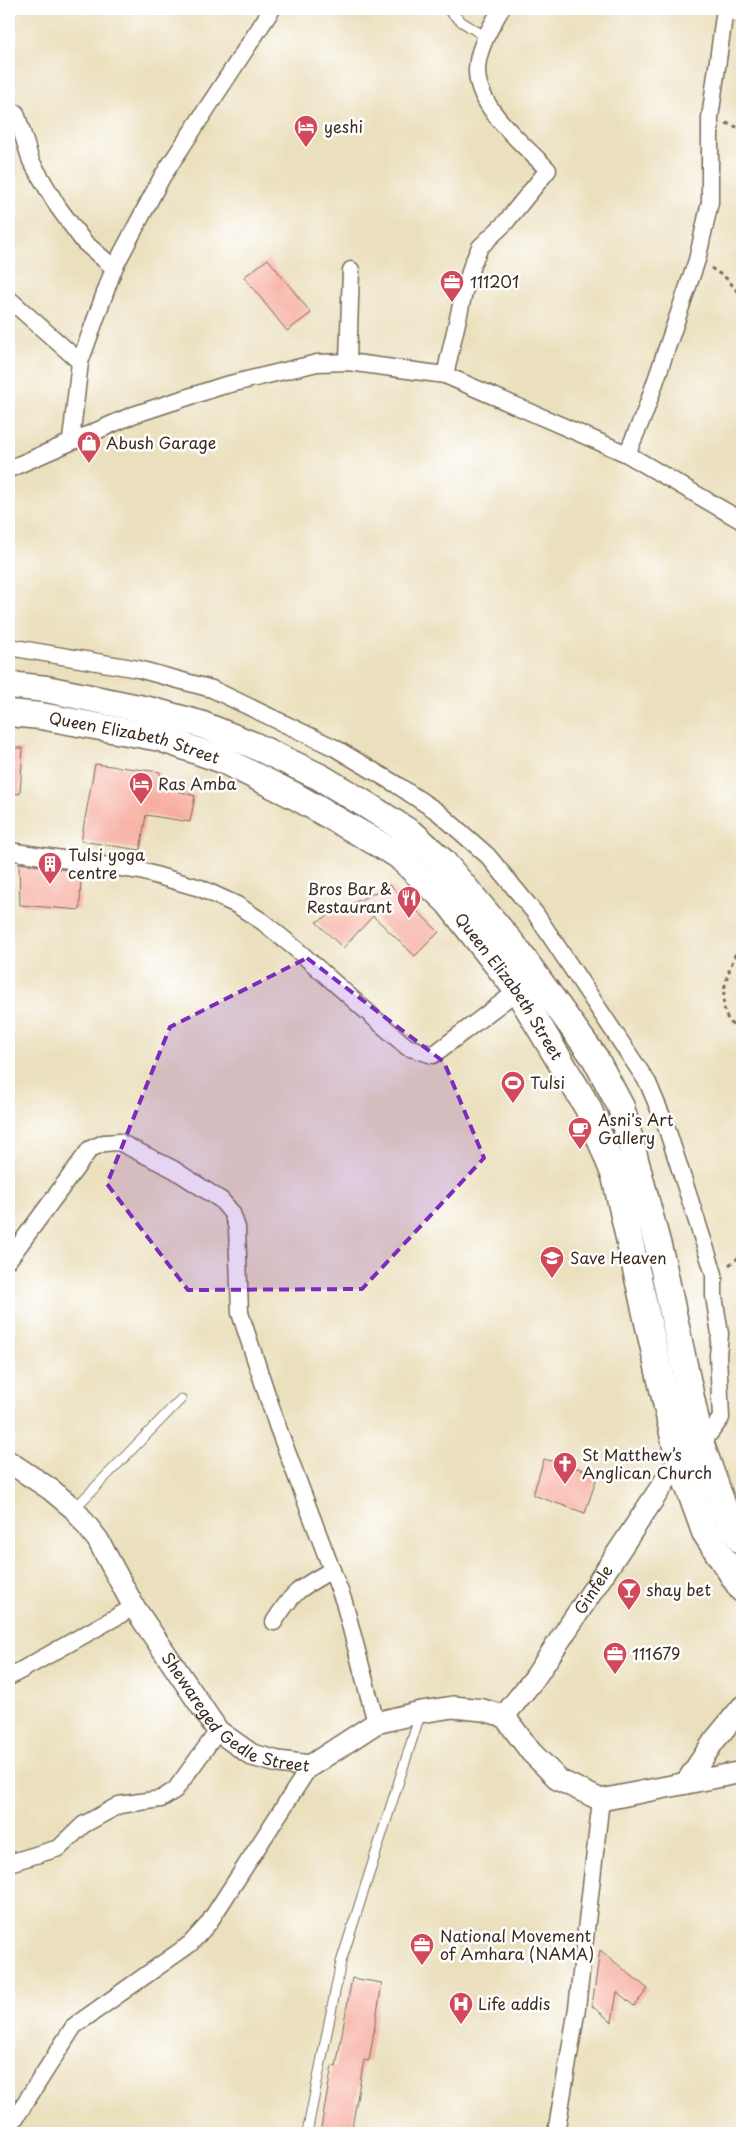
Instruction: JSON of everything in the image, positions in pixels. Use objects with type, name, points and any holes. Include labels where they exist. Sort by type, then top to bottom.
[{"type":"main road","points":[[738,9],[742,11]]},
{"type":"main road","name":"Queen Elizabeth Street","points":[[9,685],[66,693],[153,711],[200,724],[253,745],[320,777],[415,836],[444,862],[514,946],[527,984],[588,1108],[615,1176],[679,1460],[726,1532]]},
{"type":"main road","name":"Queen Elizabeth Street","points":[[9,713],[41,716],[160,738],[223,760],[295,796],[398,855],[425,878],[527,984],[594,1058],[621,1107],[641,1174],[701,1445],[742,1589]]},
{"type":"street","points":[[71,440],[80,362],[114,268],[162,177],[272,9]]},
{"type":"street","points":[[445,375],[464,292],[480,247],[548,170],[494,114],[482,95],[477,69],[486,37],[502,9]]},
{"type":"street","points":[[627,454],[645,412],[697,260],[710,202],[710,118],[726,9]]},
{"type":"street","points":[[16,113],[31,161],[58,208],[84,242],[114,268]]},
{"type":"street","points":[[348,362],[350,270]]},
{"type":"street","points":[[9,299],[80,362]]},
{"type":"street","points":[[9,469],[71,440],[133,415],[222,386],[317,363],[348,362],[445,375],[627,454],[742,521]]},
{"type":"street","points":[[9,647],[138,669],[212,689],[335,748],[438,812],[488,856],[535,913],[648,1083],[666,1126],[714,1274],[714,1296],[720,1334],[718,1355],[721,1418],[701,1445],[679,1460]]},
{"type":"street","points":[[9,851],[141,870],[200,888],[236,905],[264,922],[407,1047],[433,1055],[527,984]]},
{"type":"street","points":[[9,1259],[90,1149],[104,1143],[120,1142],[174,1169],[221,1200],[232,1212],[237,1228],[240,1313],[278,1428],[344,1602],[376,1723]]},
{"type":"street","name":"Ginfele","points":[[504,1716],[534,1679],[679,1460]]},
{"type":"street","name":"Shewareged Gedle Street","points":[[9,1462],[50,1489],[74,1509],[98,1540],[134,1607],[218,1731],[252,1755],[278,1762],[310,1766],[376,1723],[421,1712],[453,1707],[483,1710],[504,1716]]},
{"type":"street","points":[[274,1622],[288,1600],[298,1589],[332,1570]]},
{"type":"street","points":[[9,1677],[134,1607]]},
{"type":"street","points":[[686,1784],[714,1740],[742,1706]]},
{"type":"street","points":[[504,1716],[531,1752],[559,1780],[601,1800],[742,1772]]},
{"type":"street","points":[[9,1864],[60,1848],[83,1825],[118,1805],[161,1799],[175,1790],[218,1731]]},
{"type":"street","points":[[9,2128],[74,2026],[190,1944],[208,1924],[310,1766]]},
{"type":"street","points":[[556,2133],[577,2008],[601,1800]]},
{"type":"lane","points":[[447,9],[462,22],[486,37]]},
{"type":"lane","points":[[74,1509],[181,1399]]},
{"type":"lane","points":[[306,2133],[341,1962],[421,1712]]},
{"type":"path","points":[[697,260],[726,278],[742,296]]},
{"type":"path","points":[[742,939],[727,976],[724,1001],[728,1019],[742,1036]]},
{"type":"highlighted area","points":[[307,958],[444,1062],[484,1158],[362,1289],[188,1290],[107,1184],[170,1027]]},
{"type":"building","points":[[268,259],[311,313],[287,331],[244,277]]},
{"type":"building","points":[[9,748],[23,748],[20,794],[9,793]]},
{"type":"building","name":"Ras Amba","points":[[95,764],[160,772],[161,786],[195,796],[190,822],[146,815],[140,850],[81,841]]},
{"type":"building","name":"Tulsi yoga centre","points":[[19,863],[81,872],[80,910],[20,905]]},
{"type":"building","points":[[390,885],[439,932],[415,956],[373,916],[343,948],[316,922]]},
{"type":"building","name":"St Matthew’s Anglican Church","points":[[544,1459],[598,1474],[585,1513],[533,1495]]},
{"type":"building","points":[[600,1950],[648,1989],[634,2006],[617,1992],[612,2022],[592,2006]]},
{"type":"building","points":[[352,1978],[382,1983],[369,2061],[364,2060],[351,2133],[320,2133],[332,2066],[336,2067]]},
{"type":"place","name":"yeshi","points":[[306,148]]},
{"type":"place","name":"111201","points":[[452,303]]},
{"type":"place","name":"Abush Garage","points":[[89,464]]},
{"type":"place","name":"Ras Amba","points":[[141,805]]},
{"type":"place","name":"Tulsi yoga centre","points":[[50,885]]},
{"type":"place","name":"Bros Bar & Restaurant","points":[[409,919]]},
{"type":"place","name":"Tulsi","points":[[513,1104]]},
{"type":"place","name":"Asni's Art Gallery","points":[[580,1150]]},
{"type":"place","name":"Save Heaven","points":[[552,1279]]},
{"type":"place","name":"St Matthew’s Anglican Church","points":[[565,1485]]},
{"type":"place","name":"shay bet","points":[[629,1611]]},
{"type":"place","name":"111679","points":[[615,1675]]},
{"type":"place","name":"National Movement of Amhara (NAMA)","points":[[422,1966]]},
{"type":"place","name":"Life addis","points":[[461,2025]]}]
